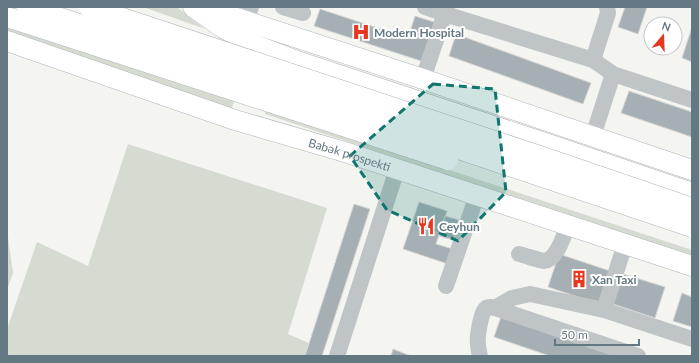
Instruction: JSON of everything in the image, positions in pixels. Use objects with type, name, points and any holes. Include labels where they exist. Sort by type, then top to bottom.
[{"type":"main road","points":[[89,7],[547,158],[692,208]]},
{"type":"main road","points":[[193,7],[223,28],[267,50],[692,193]]},
{"type":"main road","points":[[203,7],[248,14],[423,79],[692,170]]},
{"type":"main road","points":[[7,17],[28,16],[351,113],[692,227]]},
{"type":"main road","points":[[28,16],[345,126],[692,240]]},
{"type":"main road","name":"Babək prospekti","points":[[7,41],[235,120],[348,153],[692,266]]},
{"type":"main road","points":[[300,62],[276,60],[269,63],[262,69],[255,78],[252,91],[257,110],[267,120],[348,153]]},
{"type":"street","points":[[283,7],[303,14]]},
{"type":"street","points":[[425,7],[446,11],[593,60],[613,74],[692,100]]},
{"type":"street","points":[[593,60],[608,13],[607,7]]},
{"type":"street","points":[[423,79],[446,11]]},
{"type":"street","points":[[593,136],[613,74]]},
{"type":"street","points":[[337,356],[397,169]]},
{"type":"street","points":[[446,286],[477,196]]},
{"type":"street","points":[[519,254],[544,261],[551,258],[558,250],[568,225]]},
{"type":"street","points":[[604,310],[625,244]]},
{"type":"street","points":[[495,308],[512,298],[530,294],[604,310],[692,339]]},
{"type":"street","points":[[480,356],[478,343],[483,312],[485,308],[490,307],[638,356]]},
{"type":"highlighted area","points":[[433,84],[495,89],[506,192],[458,241],[387,210],[350,156]]},
{"type":"shaded area","points":[[143,7],[177,7],[205,29]]},
{"type":"shaded area","points":[[7,24],[235,99],[231,110],[7,33]]},
{"type":"shaded area","points":[[265,109],[692,250],[692,257],[265,114]]},
{"type":"shaded area","points":[[128,144],[327,208],[288,334],[309,343],[305,356],[10,356],[7,353],[7,329],[37,242],[88,266]]},
{"type":"shaded area","points":[[7,230],[13,273],[7,290]]},
{"type":"building","points":[[625,7],[647,7],[638,34],[618,27]]},
{"type":"building","name":"Modern Hospital","points":[[320,9],[408,38],[415,16],[437,23],[424,62],[314,26]]},
{"type":"building","points":[[692,27],[692,62],[682,58]]},
{"type":"building","points":[[456,34],[591,83],[583,104],[449,56]]},
{"type":"building","points":[[629,91],[692,112],[692,137],[621,113]]},
{"type":"building","name":"Ceyhun","points":[[419,202],[447,211],[436,244],[453,249],[448,264],[403,249]]},
{"type":"building","points":[[354,204],[370,209],[322,356],[305,356]]},
{"type":"building","points":[[445,216],[459,220],[453,240],[439,236]]},
{"type":"building","name":"Xan Taxi","points":[[559,254],[610,271],[599,304],[548,287]]},
{"type":"building","points":[[623,274],[665,287],[655,318],[613,304]]},
{"type":"building","points":[[682,293],[692,297],[692,327],[673,321]]},
{"type":"building","points":[[502,314],[623,356],[550,356],[494,337]]},
{"type":"building","points":[[393,349],[411,356],[391,356]]},
{"type":"place","name":"Modern Hospital","points":[[361,32]]},
{"type":"place","name":"Ceyhun","points":[[426,226]]},
{"type":"place","name":"Xan Taxi","points":[[579,279]]}]
